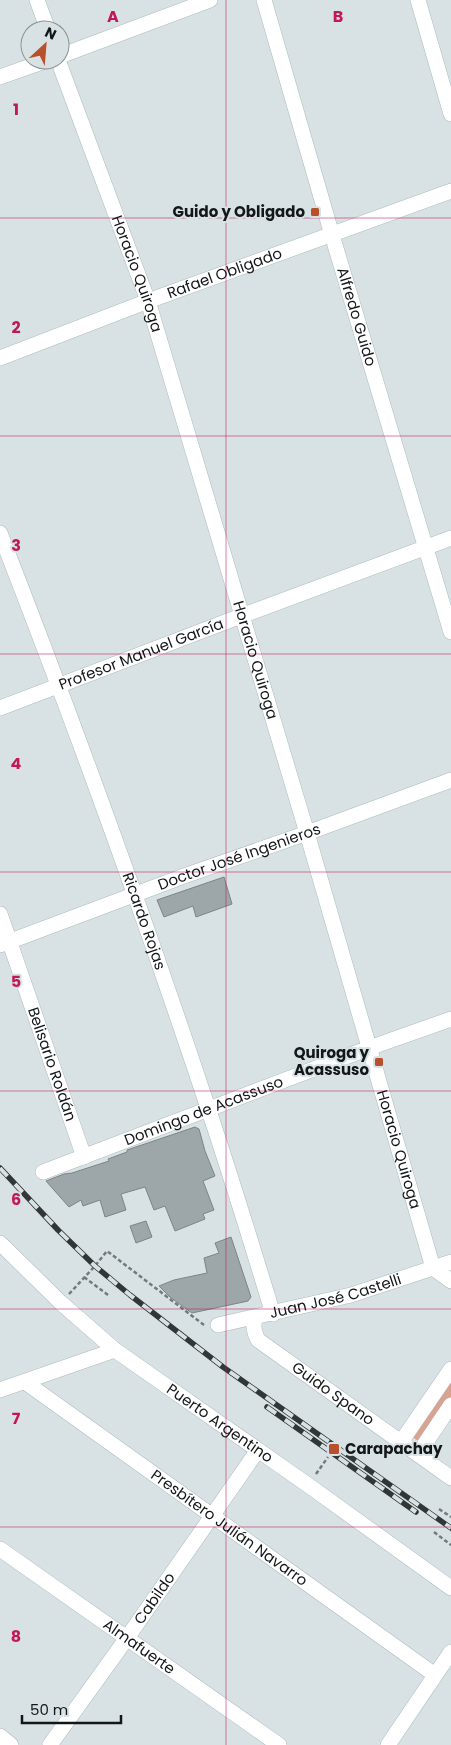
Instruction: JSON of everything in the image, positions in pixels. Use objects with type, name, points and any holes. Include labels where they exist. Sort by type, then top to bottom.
[{"type":"street","points":[[37,0],[44,20]]},
{"type":"street","points":[[70,52],[210,0]]},
{"type":"street","name":"Alfredo Guido","points":[[264,0],[451,632]]},
{"type":"street","points":[[418,0],[451,114]]},
{"type":"street","points":[[0,78],[21,70]]},
{"type":"street","name":"Horacio Quiroga","points":[[62,70],[148,302],[433,1268]]},
{"type":"street","name":"Rafael Obligado","points":[[0,358],[451,191]]},
{"type":"street","name":"Ricardo Rojas","points":[[0,533],[59,684],[209,1108],[273,1314]]},
{"type":"street","name":"Profesor Manuel García","points":[[0,708],[59,684],[451,538]]},
{"type":"street","name":"Doctor José Ingenieros","points":[[5,944],[184,876],[451,780]]},
{"type":"street","name":"Belisario Roldán","points":[[0,914],[5,944],[84,1157]]},
{"type":"street","name":"Domingo de Acassuso","points":[[43,1172],[369,1048],[451,1019]]},
{"type":"street","name":"Puerto Argentino","points":[[0,1243],[60,1302],[116,1350],[451,1588]]},
{"type":"street","name":"Juan José Castelli","points":[[218,1325],[350,1295],[451,1262]]},
{"type":"street","points":[[433,1268],[451,1281]]},
{"type":"street","name":"Guido Spano","points":[[255,1318],[253,1325],[258,1340],[451,1478]]},
{"type":"street","points":[[0,1390],[116,1350]]},
{"type":"street","points":[[401,1442],[451,1369]]},
{"type":"street","name":"Presbítero Julián Navarro","points":[[25,1382],[435,1675]]},
{"type":"street","points":[[418,1454],[451,1405]]},
{"type":"street","name":"Cabildo","points":[[50,1745],[258,1450]]},
{"type":"street","name":"Almafuerte","points":[[0,1549],[280,1745]]},
{"type":"street","points":[[388,1745],[449,1657]]},
{"type":"street","points":[[0,1736],[11,1745]]},
{"type":"path","points":[[60,1302],[107,1251],[209,1328],[218,1325]]},
{"type":"path","points":[[84,1277],[108,1295]]},
{"type":"path","points":[[308,1485],[328,1458]]},
{"type":"path","points":[[439,1509],[451,1517]]},
{"type":"path","points":[[434,1532],[451,1544]]},
{"type":"shaded area","points":[[451,1376],[451,1399],[421,1443],[411,1436]]},
{"type":"building","points":[[224,877],[232,904],[196,917],[193,906],[164,917],[157,900]]},
{"type":"building","points":[[195,1127],[199,1129],[215,1176],[203,1181],[214,1210],[203,1214],[205,1219],[175,1231],[165,1206],[154,1210],[145,1187],[121,1194],[126,1210],[105,1217],[100,1200],[83,1206],[81,1200],[69,1207],[46,1181],[109,1161],[108,1159],[127,1152],[127,1150]]},
{"type":"building","points":[[146,1221],[152,1237],[136,1243],[130,1226]]},
{"type":"building","points":[[231,1237],[251,1297],[248,1301],[192,1313],[170,1297],[159,1286],[174,1280],[207,1273],[204,1258],[219,1253],[215,1243]]},
{"type":"railway","points":[[0,1168],[58,1230],[95,1266],[130,1295],[223,1367],[451,1528]]},
{"type":"railway","points":[[267,1407],[416,1512]]},
{"type":"place","name":"Guido y Obligado","points":[[315,212]]},
{"type":"place","name":"Quiroga y Acassuso","points":[[379,1062]]},
{"type":"place","name":"Carapachay","points":[[334,1449]]}]
